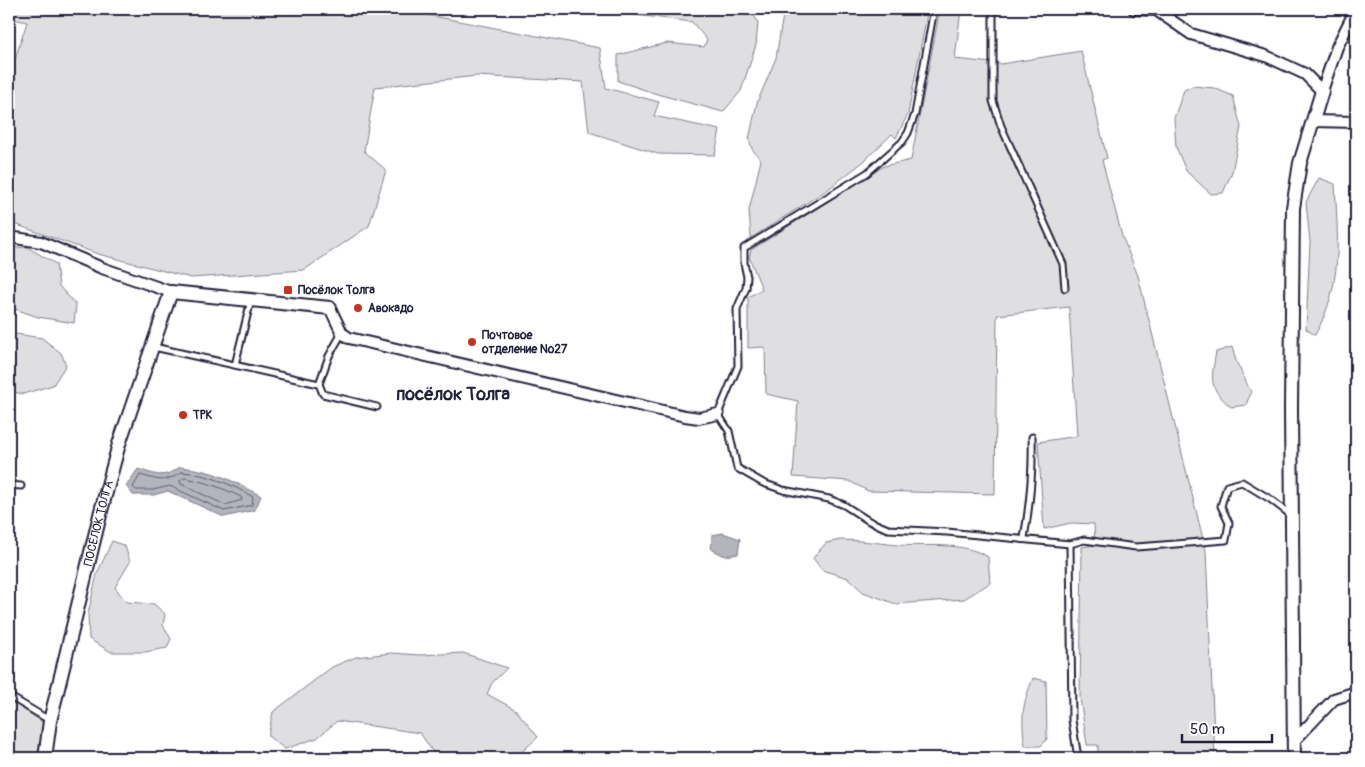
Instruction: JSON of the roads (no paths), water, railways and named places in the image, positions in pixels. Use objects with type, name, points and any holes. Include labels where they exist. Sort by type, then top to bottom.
[{"type":"street","points":[[1134,9],[1157,10],[1191,34],[1266,56],[1305,74],[1322,91]]},
{"type":"street","points":[[1294,758],[1291,409],[1293,208],[1300,163],[1322,91],[1337,47],[1356,9]]},
{"type":"street","points":[[1314,121],[1356,122]]},
{"type":"street","points":[[9,237],[41,242],[102,268],[171,292],[330,308],[342,333],[349,338],[685,416],[699,418],[718,414]]},
{"type":"street","name":"ПОСЁЛОК ТОЛГА","points":[[45,758],[50,721],[119,444],[171,292]]},
{"type":"street","points":[[1294,740],[1334,699],[1356,692]]},
{"type":"lane","points":[[9,16],[10,9]]},
{"type":"lane","points":[[934,9],[915,114],[908,133],[902,142],[867,173],[744,248],[744,263],[747,277],[746,288],[738,310],[738,366],[718,414],[730,431],[737,468],[763,483],[783,490],[829,499],[844,505],[869,521],[888,528],[1024,538],[1070,544],[1084,540],[1136,547],[1226,540],[1230,523],[1222,506],[1223,499],[1227,486],[1242,482],[1270,499],[1292,516]]},
{"type":"lane","points":[[994,9],[992,101],[1001,126],[1063,264],[1066,288]]},
{"type":"lane","points":[[235,365],[251,300]]},
{"type":"lane","points":[[342,333],[329,356],[319,384],[323,394],[377,407]]},
{"type":"lane","points":[[152,346],[319,384]]},
{"type":"lane","points":[[1024,538],[1031,492],[1032,437]]},
{"type":"lane","points":[[9,485],[21,486]]},
{"type":"lane","points":[[1070,544],[1072,720],[1078,758]]},
{"type":"lane","points":[[9,696],[50,721]]},
{"type":"water","points":[[180,467],[192,468],[222,477],[261,496],[255,510],[224,517],[168,491],[154,495],[133,495],[126,486],[138,469],[160,475]]},
{"type":"water","points":[[723,533],[740,539],[738,554],[725,556],[711,549],[712,535]]},
{"type":"place","name":"Посёлок Толга","points":[[288,290]]},
{"type":"place","name":"Авокадо","points":[[358,308]]},
{"type":"place","name":"Почтовое отделение №27","points":[[472,342]]},
{"type":"place","name":"ТРК","points":[[183,415]]},
{"type":"district","name":"посёлок Толга","points":[[453,394]]}]
